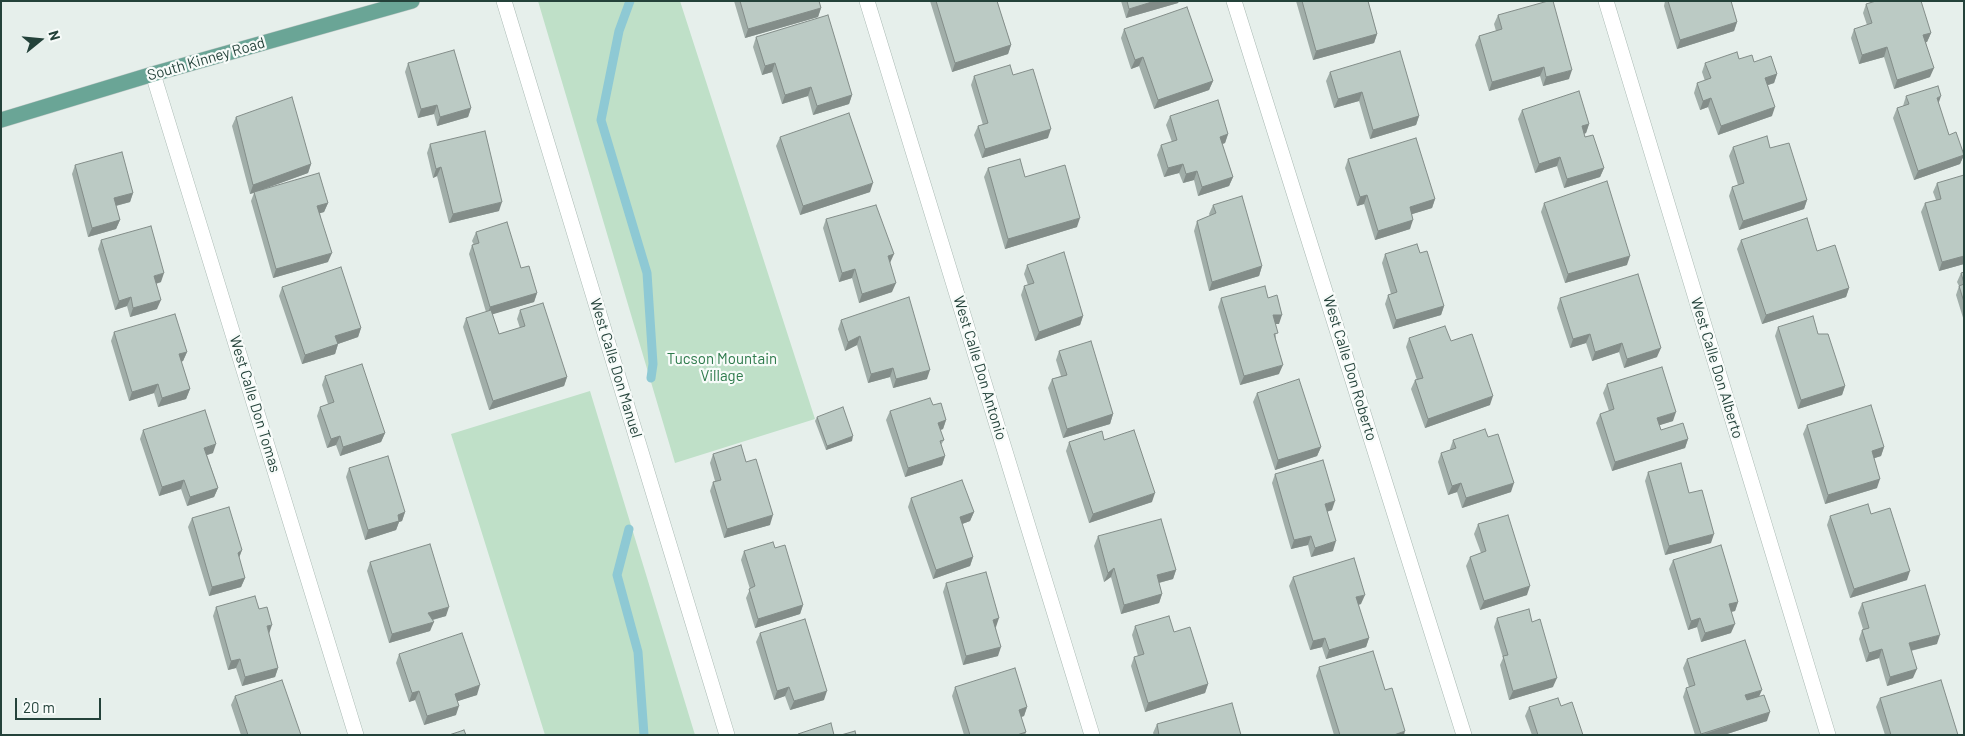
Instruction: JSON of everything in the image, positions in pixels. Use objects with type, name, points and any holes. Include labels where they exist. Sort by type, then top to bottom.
[{"type":"main road","name":"South Kinney Road","points":[[1,120],[153,74],[412,1]]},
{"type":"street","name":"West Calle Don Manuel","points":[[504,1],[727,735]]},
{"type":"street","name":"West Calle Don Antonio","points":[[867,1],[1092,735]]},
{"type":"street","name":"West Calle Don Roberto","points":[[1234,1],[1464,735]]},
{"type":"street","name":"West Calle Don Alberto","points":[[1606,1],[1828,735]]},
{"type":"street","name":"West Calle Don Tomas","points":[[153,74],[356,735]]},
{"type":"green space","name":"Tucson Mountain Village","points":[[538,1],[680,1],[815,419],[675,463]]},
{"type":"green space","points":[[590,391],[695,735],[545,735],[451,434]]},
{"type":"building","points":[[740,1],[819,1],[821,8],[748,29]]},
{"type":"building","points":[[936,1],[997,1],[1011,45],[955,63]]},
{"type":"building","points":[[1127,1],[1155,1],[1129,9]]},
{"type":"building","points":[[1302,1],[1368,1],[1377,34],[1316,51]]},
{"type":"building","points":[[1553,1],[1572,70],[1546,77],[1544,67],[1492,82],[1479,36],[1502,29],[1498,15]]},
{"type":"building","points":[[1668,1],[1731,1],[1737,22],[1680,40]]},
{"type":"building","points":[[1876,1],[1921,1],[1931,33],[1923,35],[1934,68],[1897,80],[1887,47],[1862,55],[1854,29],[1872,23],[1866,4]]},
{"type":"building","points":[[1187,7],[1213,81],[1158,100],[1143,57],[1135,60],[1124,29]]},
{"type":"building","points":[[828,15],[852,95],[817,106],[811,87],[785,95],[775,63],[765,66],[756,37]]},
{"type":"building","points":[[454,50],[471,108],[440,117],[437,105],[421,109],[408,63]]},
{"type":"building","points":[[1400,51],[1419,116],[1373,130],[1362,92],[1338,99],[1330,72]]},
{"type":"building","points":[[1737,52],[1739,59],[1752,55],[1754,62],[1771,56],[1777,74],[1765,78],[1775,107],[1721,126],[1711,98],[1703,101],[1697,83],[1711,78],[1705,63]]},
{"type":"building","points":[[1010,65],[1013,75],[1033,69],[1051,129],[985,149],[978,126],[988,123],[974,76]]},
{"type":"building","points":[[1938,86],[1941,96],[1937,98],[1949,135],[1956,132],[1964,155],[1918,171],[1897,108],[1909,104],[1906,96]]},
{"type":"building","points":[[1579,91],[1589,124],[1582,126],[1585,137],[1593,135],[1604,168],[1567,179],[1560,157],[1539,164],[1522,110]]},
{"type":"building","points":[[292,97],[311,164],[253,185],[236,117]]},
{"type":"building","points":[[1218,100],[1228,134],[1220,137],[1233,177],[1202,187],[1197,171],[1186,174],[1183,164],[1168,168],[1161,145],[1177,140],[1170,116]]},
{"type":"building","points":[[849,113],[873,183],[803,206],[780,137]]},
{"type":"building","points":[[485,131],[502,202],[453,214],[441,167],[436,169],[430,144]]},
{"type":"building","points":[[1767,136],[1770,148],[1789,143],[1807,200],[1743,221],[1732,187],[1744,183],[1733,147]]},
{"type":"building","points":[[1416,138],[1435,199],[1410,207],[1413,220],[1378,231],[1367,195],[1360,197],[1348,159]]},
{"type":"building","points":[[122,152],[133,193],[114,198],[120,220],[92,228],[75,165]]},
{"type":"building","points":[[1020,159],[1025,177],[1065,165],[1080,218],[1008,239],[988,168]]},
{"type":"building","points":[[319,173],[328,203],[317,206],[332,253],[276,269],[254,192]]},
{"type":"building","points":[[1964,175],[1964,256],[1942,262],[1925,203],[1941,199],[1937,183]]},
{"type":"building","points":[[1607,181],[1630,256],[1568,274],[1544,203]]},
{"type":"building","points":[[1242,196],[1262,266],[1212,282],[1197,221],[1216,213],[1213,205]]},
{"type":"building","points":[[876,205],[894,254],[888,256],[896,283],[862,294],[855,269],[842,273],[826,219]]},
{"type":"building","points":[[1807,218],[1817,251],[1835,245],[1849,288],[1766,315],[1741,240]]},
{"type":"building","points":[[507,222],[521,268],[529,266],[537,293],[490,307],[472,245],[479,243],[476,232]]},
{"type":"building","points":[[151,226],[164,273],[154,276],[161,300],[133,308],[131,297],[119,301],[101,240]]},
{"type":"building","points":[[1417,244],[1420,253],[1427,251],[1444,306],[1396,320],[1388,295],[1397,292],[1385,254]]},
{"type":"building","points":[[1064,252],[1083,316],[1039,332],[1024,286],[1034,283],[1027,265]]},
{"type":"building","points":[[341,267],[361,328],[335,336],[338,344],[305,355],[282,287]]},
{"type":"building","points":[[1964,272],[1964,283],[1961,273]]},
{"type":"building","points":[[1638,274],[1661,348],[1627,359],[1622,343],[1595,352],[1590,334],[1573,339],[1560,298]]},
{"type":"building","points":[[1964,284],[1964,302],[1959,286]]},
{"type":"building","points":[[1265,286],[1268,298],[1277,295],[1282,315],[1273,315],[1278,333],[1274,334],[1283,365],[1244,376],[1221,298]]},
{"type":"building","points":[[909,297],[930,370],[896,379],[893,368],[871,374],[860,336],[848,342],[841,320]]},
{"type":"building","points":[[543,303],[567,377],[493,401],[466,318],[491,310],[499,334],[525,326],[520,310]]},
{"type":"building","points":[[175,314],[187,352],[179,354],[190,389],[162,398],[158,384],[132,392],[114,332]]},
{"type":"building","points":[[1813,316],[1818,334],[1828,334],[1845,386],[1801,400],[1778,327]]},
{"type":"building","points":[[1445,326],[1451,341],[1472,334],[1493,396],[1428,419],[1415,380],[1423,378],[1409,338]]},
{"type":"building","points":[[1091,341],[1113,414],[1067,429],[1052,379],[1067,375],[1059,351]]},
{"type":"building","points":[[362,364],[385,433],[343,447],[340,436],[331,439],[320,407],[334,402],[325,376]]},
{"type":"building","points":[[1662,367],[1676,412],[1657,418],[1661,430],[1683,423],[1688,439],[1615,462],[1600,414],[1614,409],[1607,384]]},
{"type":"building","points":[[1299,379],[1321,447],[1278,460],[1257,393]]},
{"type":"building","points":[[930,398],[933,405],[941,403],[946,420],[938,423],[944,440],[940,441],[945,456],[908,468],[890,411]]},
{"type":"building","points":[[1871,405],[1884,447],[1872,451],[1880,479],[1828,495],[1807,425]]},
{"type":"building","points":[[843,407],[853,436],[827,446],[817,417]]},
{"type":"building","points":[[205,410],[216,444],[204,448],[218,488],[190,497],[184,480],[162,487],[143,430]]},
{"type":"building","points":[[1485,429],[1488,437],[1498,434],[1514,483],[1466,498],[1461,483],[1452,486],[1441,453],[1456,448],[1453,440]]},
{"type":"building","points":[[1134,430],[1155,493],[1093,514],[1069,442],[1102,431],[1104,440]]},
{"type":"building","points":[[741,445],[746,462],[756,459],[773,515],[727,529],[713,482],[721,480],[713,454]]},
{"type":"building","points":[[388,456],[405,512],[398,515],[399,521],[368,530],[349,468]]},
{"type":"building","points":[[1323,460],[1335,501],[1325,504],[1336,541],[1315,548],[1311,536],[1294,540],[1275,474]]},
{"type":"building","points":[[1681,463],[1689,493],[1702,490],[1714,534],[1669,546],[1648,472]]},
{"type":"building","points":[[962,480],[974,512],[960,517],[973,557],[936,570],[911,498]]},
{"type":"building","points":[[1868,504],[1871,514],[1890,508],[1910,571],[1854,589],[1830,516]]},
{"type":"building","points":[[229,507],[242,550],[238,553],[245,578],[212,587],[192,518]]},
{"type":"building","points":[[1508,515],[1530,586],[1484,601],[1470,557],[1486,551],[1478,524]]},
{"type":"building","points":[[1161,519],[1176,570],[1157,575],[1162,594],[1124,605],[1114,568],[1108,573],[1098,536]]},
{"type":"building","points":[[773,542],[775,548],[785,545],[803,605],[758,619],[749,589],[755,586],[744,551]]},
{"type":"building","points":[[430,544],[449,607],[428,613],[434,622],[392,634],[370,562]]},
{"type":"building","points":[[1721,545],[1738,602],[1729,604],[1735,624],[1705,633],[1700,618],[1691,621],[1673,560]]},
{"type":"building","points":[[1354,558],[1365,595],[1356,597],[1369,638],[1329,650],[1325,638],[1313,641],[1293,577]]},
{"type":"building","points":[[986,572],[999,618],[993,620],[1001,647],[966,656],[946,583]]},
{"type":"building","points":[[1925,585],[1940,635],[1909,643],[1917,669],[1890,677],[1882,649],[1869,653],[1862,630],[1869,628],[1862,603]]},
{"type":"building","points":[[255,596],[259,609],[267,607],[272,625],[267,626],[278,668],[245,677],[240,659],[231,661],[216,607]]},
{"type":"building","points":[[1529,609],[1532,622],[1540,619],[1557,678],[1513,691],[1503,656],[1508,655],[1497,618]]},
{"type":"building","points":[[1169,616],[1174,632],[1190,627],[1208,684],[1148,703],[1134,657],[1144,654],[1135,626]]},
{"type":"building","points":[[805,619],[827,691],[794,701],[789,687],[777,691],[760,633]]},
{"type":"building","points":[[462,633],[480,685],[455,694],[459,706],[427,716],[419,691],[412,693],[399,654]]},
{"type":"building","points":[[1745,640],[1762,690],[1745,695],[1747,700],[1764,695],[1770,712],[1701,734],[1686,688],[1695,685],[1687,659]]},
{"type":"building","points":[[1373,651],[1385,690],[1392,688],[1405,731],[1394,735],[1340,735],[1319,667]]},
{"type":"building","points":[[1015,668],[1027,707],[1019,710],[1026,732],[1017,735],[970,735],[955,687]]},
{"type":"building","points":[[282,680],[301,735],[248,735],[235,696]]},
{"type":"building","points":[[1941,680],[1958,735],[1891,735],[1880,698]]},
{"type":"building","points":[[1558,698],[1561,706],[1572,702],[1583,735],[1538,735],[1529,707]]},
{"type":"building","points":[[1232,703],[1241,735],[1159,735],[1157,724]]},
{"type":"building","points":[[831,723],[834,735],[798,735],[798,734]]},
{"type":"building","points":[[464,730],[466,735],[449,735]]},
{"type":"building","points":[[855,731],[856,735],[841,735]]},
{"type":"waterway","points":[[630,1],[619,31],[601,120],[647,273],[653,364],[651,378]]},
{"type":"waterway","points":[[629,529],[617,575],[638,652],[644,735]]}]
